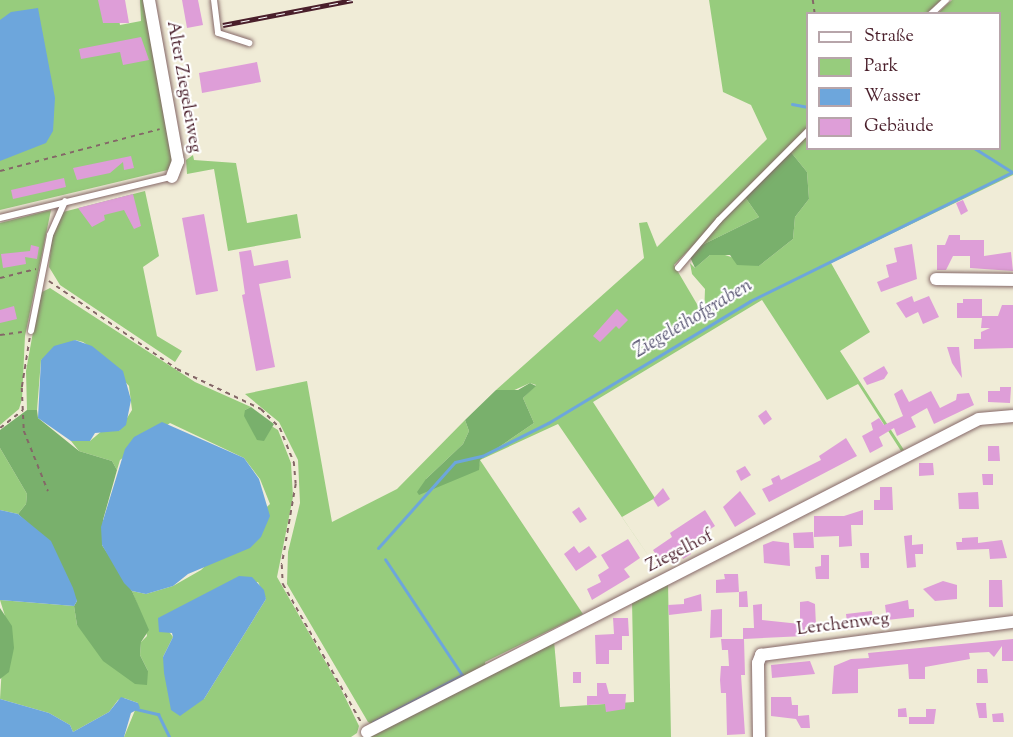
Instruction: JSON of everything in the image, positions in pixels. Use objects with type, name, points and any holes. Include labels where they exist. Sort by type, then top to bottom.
[{"type":"street","name":"Alter Ziegeleiweg","points":[[149,0],[178,169],[172,177]]},
{"type":"street","points":[[936,279],[1013,280]]},
{"type":"street","name":"Ziegelhof","points":[[367,732],[979,419],[1013,416]]},
{"type":"street","name":"Lerchenweg","points":[[759,737],[758,663],[761,655],[1013,622]]},
{"type":"lane","points":[[214,0],[218,33],[249,43]]},
{"type":"lane","points":[[933,12],[945,0]]},
{"type":"lane","points":[[678,268],[718,220],[806,132]]},
{"type":"lane","name":"Alter Ziegeleiweg","points":[[0,218],[172,177]]},
{"type":"lane","points":[[31,331],[50,235],[65,201]]},
{"type":"path","points":[[0,171],[172,126]]},
{"type":"path","points":[[0,278],[42,268]]},
{"type":"path","points":[[41,276],[177,369],[250,403],[280,428],[294,462],[296,484],[282,565],[283,584],[367,732]]},
{"type":"path","points":[[0,335],[31,331],[24,367],[24,410],[28,447],[48,491]]},
{"type":"path","points":[[0,428],[24,410]]},
{"type":"green space","points":[[0,0],[115,0],[120,25],[141,21],[140,0],[144,0],[176,168],[0,210]]},
{"type":"green space","points":[[709,0],[941,0],[928,12],[806,12],[806,130],[674,265],[704,316],[705,289],[692,274],[690,263],[695,268],[710,255],[725,255],[759,266],[793,239],[795,217],[809,199],[807,172],[790,151],[806,137],[806,150],[1001,150],[1001,12],[939,12],[952,0],[1013,0],[1013,175],[831,263],[870,332],[840,351],[904,450],[901,451],[858,384],[827,400],[762,300],[593,402],[655,498],[622,517],[661,574],[558,424],[480,460],[534,423],[523,398],[536,385],[530,383],[510,392],[496,390],[644,258],[639,223],[647,222],[657,247],[767,139],[751,105],[723,92]]},
{"type":"green space","points":[[790,151],[807,172],[809,199],[795,217],[793,239],[759,266],[737,265],[730,255],[710,255],[695,268],[690,257],[696,248],[759,217],[745,197]]},
{"type":"green space","points":[[193,155],[194,160],[236,163],[247,223],[297,214],[301,238],[228,251],[214,169],[187,174],[186,160]]},
{"type":"green space","points":[[145,191],[159,256],[143,267],[157,336],[182,351],[175,362],[60,285],[49,267],[52,236],[63,212]]},
{"type":"green space","points":[[745,197],[759,217],[696,248]]},
{"type":"green space","points":[[51,210],[25,336],[22,399],[19,409],[0,425],[0,223]]},
{"type":"green space","points":[[50,288],[195,382],[251,407],[245,410],[278,430],[291,463],[293,497],[277,577],[341,689],[359,726],[357,733],[351,737],[124,737],[138,703],[124,698],[118,700],[109,712],[73,732],[70,725],[49,713],[0,699],[5,616],[0,600],[74,606],[77,625],[148,671],[140,655],[141,642],[147,636],[145,624],[132,591],[146,594],[173,586],[201,570],[270,504],[260,479],[244,458],[170,423],[120,460],[117,470],[112,461],[79,451],[71,441],[90,441],[103,430],[119,431],[132,410],[129,386],[99,353],[83,342],[75,340],[41,360],[37,410],[27,410],[26,371],[40,293]],"holes":[[[258,582],[266,599],[204,699],[163,657],[173,637],[159,618]]]},
{"type":"green space","points":[[307,381],[332,522],[397,489],[465,420],[469,431],[463,444],[426,479],[478,470],[480,460],[583,614],[485,662],[486,668],[372,724],[368,722],[287,584],[288,552],[300,503],[298,460],[279,422],[245,394]]},
{"type":"green space","points":[[530,383],[536,386],[523,398],[534,423],[480,460],[479,470],[419,495],[417,492],[426,479],[463,444],[469,431],[465,420],[496,390],[518,390]]},
{"type":"green space","points":[[251,407],[274,424],[264,441],[257,440],[244,416],[245,410]]},
{"type":"green space","points":[[27,410],[37,410],[38,418],[79,451],[112,461],[117,470],[103,520],[102,545],[132,591],[149,630],[141,642],[140,655],[148,671],[147,685],[135,684],[103,661],[77,625],[74,606],[77,601],[32,527],[18,514],[26,504],[27,494],[0,448],[0,430]]},
{"type":"green space","points":[[0,448],[27,494],[26,504],[18,514],[0,510]]},
{"type":"green space","points":[[668,583],[671,737],[367,737],[554,641],[560,707],[634,702],[632,601]]},
{"type":"green space","points":[[0,608],[12,626],[14,648],[9,672],[0,679]]},
{"type":"water","points":[[38,8],[55,98],[53,131],[46,143],[0,161],[0,20],[11,12]]},
{"type":"water","points":[[75,340],[92,346],[123,371],[131,400],[126,425],[119,431],[95,433],[90,441],[71,441],[38,418],[41,360],[54,346]]},
{"type":"water","points":[[162,422],[244,458],[259,479],[270,516],[261,537],[250,548],[188,574],[173,586],[146,594],[132,591],[124,583],[102,545],[101,527],[125,449],[134,437]]},
{"type":"water","points":[[0,510],[18,514],[51,541],[73,588],[77,601],[74,606],[0,600]]},
{"type":"water","points":[[239,576],[252,577],[264,590],[266,599],[204,699],[180,716],[171,710],[164,673],[163,657],[173,637],[172,633],[159,632],[158,618]]},
{"type":"water","points":[[121,697],[138,703],[140,708],[131,713],[124,737],[0,737],[0,699],[49,713],[70,725],[73,732],[109,712]]},
{"type":"building","points":[[98,0],[125,0],[129,23],[103,23]]},
{"type":"building","points":[[182,0],[198,0],[203,25],[187,28]]},
{"type":"building","points":[[141,37],[149,60],[123,65],[120,52],[81,59],[79,49]]},
{"type":"building","points":[[257,62],[261,82],[202,93],[199,73]]},
{"type":"building","points":[[131,156],[134,168],[124,170],[123,162],[110,173],[77,180],[73,168]]},
{"type":"building","points":[[64,178],[66,187],[13,199],[11,190]]},
{"type":"building","points":[[133,194],[141,226],[134,229],[124,210],[104,215],[105,220],[92,227],[78,208]]},
{"type":"building","points":[[963,200],[968,211],[961,215],[956,203]]},
{"type":"building","points":[[204,214],[218,291],[196,295],[182,218]]},
{"type":"building","points":[[949,235],[960,235],[960,240],[984,240],[984,256],[1011,252],[1013,271],[970,268],[970,256],[953,256],[946,270],[937,270],[937,245],[945,245]]},
{"type":"building","points":[[912,244],[917,279],[881,292],[877,282],[889,277],[886,265],[897,262],[894,248]]},
{"type":"building","points":[[31,245],[39,247],[37,259],[25,257],[26,264],[3,268],[1,254],[30,251]]},
{"type":"building","points":[[251,250],[254,266],[288,260],[291,278],[259,284],[275,367],[256,371],[242,295],[245,294],[239,252]]},
{"type":"building","points":[[912,296],[914,302],[929,296],[939,317],[923,324],[918,312],[906,318],[896,303]]},
{"type":"building","points":[[963,299],[982,299],[982,316],[998,316],[1002,305],[1013,305],[1013,348],[974,349],[974,339],[981,339],[981,332],[990,328],[981,328],[982,318],[957,318],[957,303],[963,303]]},
{"type":"building","points":[[14,306],[17,319],[0,323],[0,310]]},
{"type":"building","points":[[617,309],[628,320],[619,329],[616,326],[600,342],[593,336]]},
{"type":"building","points":[[947,347],[959,347],[962,378],[952,363]]},
{"type":"building","points":[[884,366],[888,373],[884,379],[867,385],[863,378]]},
{"type":"building","points":[[1000,387],[1011,387],[1010,403],[988,402],[988,391],[1000,391]]},
{"type":"building","points":[[902,389],[909,402],[931,391],[940,408],[956,400],[957,394],[969,393],[974,405],[934,424],[927,408],[911,417],[916,427],[897,436],[894,428],[879,437],[883,446],[870,453],[862,436],[873,430],[871,423],[879,418],[884,425],[903,416],[894,394]]},
{"type":"building","points":[[766,410],[772,419],[764,425],[758,416]]},
{"type":"building","points":[[846,438],[857,456],[769,502],[762,489],[773,484],[771,479],[779,475],[781,480],[821,460],[819,456]]},
{"type":"building","points":[[988,446],[999,446],[1000,461],[988,461]]},
{"type":"building","points":[[919,463],[933,463],[934,475],[919,476]]},
{"type":"building","points":[[745,466],[751,475],[741,481],[736,471]]},
{"type":"building","points":[[982,474],[993,474],[993,485],[983,485]]},
{"type":"building","points":[[880,487],[892,487],[893,510],[874,510],[874,500],[880,500]]},
{"type":"building","points":[[663,488],[670,499],[658,507],[653,499]]},
{"type":"building","points":[[740,491],[756,514],[735,527],[723,507]]},
{"type":"building","points":[[978,492],[979,509],[959,509],[958,493]]},
{"type":"building","points":[[579,507],[587,519],[580,523],[572,512]]},
{"type":"building","points":[[705,510],[715,526],[686,545],[691,554],[683,559],[678,550],[660,561],[653,550],[672,537],[670,533]]},
{"type":"building","points":[[863,510],[863,525],[851,525],[852,546],[839,547],[839,536],[814,537],[814,516],[844,516]]},
{"type":"building","points":[[813,532],[814,548],[794,548],[793,533]]},
{"type":"building","points":[[912,535],[912,545],[923,544],[923,554],[915,554],[916,567],[907,568],[904,536]]},
{"type":"building","points":[[978,537],[978,543],[1002,540],[1007,558],[990,559],[989,549],[957,550],[956,542],[962,542],[962,538]]},
{"type":"building","points":[[628,539],[640,558],[624,569],[630,577],[592,600],[587,589],[601,582],[598,575],[609,568],[601,555]]},
{"type":"building","points":[[773,541],[789,543],[790,566],[764,563],[763,545]]},
{"type":"building","points":[[574,546],[579,553],[589,546],[597,557],[576,571],[564,554]]},
{"type":"building","points":[[860,553],[869,553],[869,568],[861,568]]},
{"type":"building","points":[[821,555],[829,555],[829,579],[816,579],[815,567],[821,566]]},
{"type":"building","points":[[724,574],[738,574],[739,592],[716,593],[716,580],[725,579]]},
{"type":"building","points":[[989,580],[1002,580],[1003,607],[989,607]]},
{"type":"building","points":[[943,581],[957,585],[957,599],[935,601],[923,589]]},
{"type":"building","points":[[747,591],[748,607],[739,607],[739,592]]},
{"type":"building","points":[[701,594],[702,611],[669,615],[668,605],[684,604],[684,599]]},
{"type":"building","points":[[908,600],[909,609],[914,609],[914,617],[887,620],[885,605]]},
{"type":"building","points":[[808,601],[815,604],[816,626],[805,627],[805,636],[744,639],[745,675],[741,675],[745,734],[727,735],[726,693],[721,693],[720,680],[721,666],[729,666],[728,650],[722,650],[721,639],[743,639],[743,628],[754,628],[753,605],[762,604],[762,620],[800,624],[800,602]]},
{"type":"building","points":[[722,609],[722,637],[710,638],[711,610]]},
{"type":"building","points":[[872,611],[873,625],[848,630],[846,614]]},
{"type":"building","points":[[613,618],[628,618],[629,636],[622,636],[622,650],[609,650],[609,664],[596,664],[595,635],[614,634]]},
{"type":"building","points":[[1013,639],[1013,661],[1002,661],[1002,646],[994,657],[989,652],[969,653],[970,659],[925,667],[925,679],[909,679],[908,664],[858,669],[858,693],[832,694],[834,666],[851,659],[869,658],[868,653]]},
{"type":"building","points":[[810,661],[815,674],[772,678],[771,665]]},
{"type":"building","points":[[977,669],[987,669],[988,683],[977,683]]},
{"type":"building","points":[[573,672],[581,672],[581,683],[573,683]]},
{"type":"building","points":[[597,683],[606,683],[609,694],[626,694],[625,709],[606,712],[605,704],[587,705],[587,696],[597,696]]},
{"type":"building","points":[[771,697],[791,697],[792,705],[798,705],[798,716],[809,715],[810,728],[801,728],[796,719],[771,716]]},
{"type":"building","points":[[976,703],[986,703],[987,718],[979,718]]},
{"type":"building","points":[[906,708],[907,717],[898,717],[898,709]]},
{"type":"building","points":[[926,709],[936,709],[934,724],[909,724],[909,717],[926,717]]},
{"type":"building","points":[[1003,713],[1004,722],[993,722],[992,714]]},
{"type":"waterway","points":[[792,104],[806,107]]},
{"type":"waterway","name":"Ziegeleihofgraben","points":[[378,548],[455,462],[482,456],[548,423],[750,301],[1012,172],[977,150]]},
{"type":"waterway","name":"Ziegeleihofgraben","points":[[373,722],[462,675],[385,559]]},
{"type":"waterway","points":[[136,709],[158,714],[169,737]]},
{"type":"railway","points":[[223,25],[353,0]]}]
